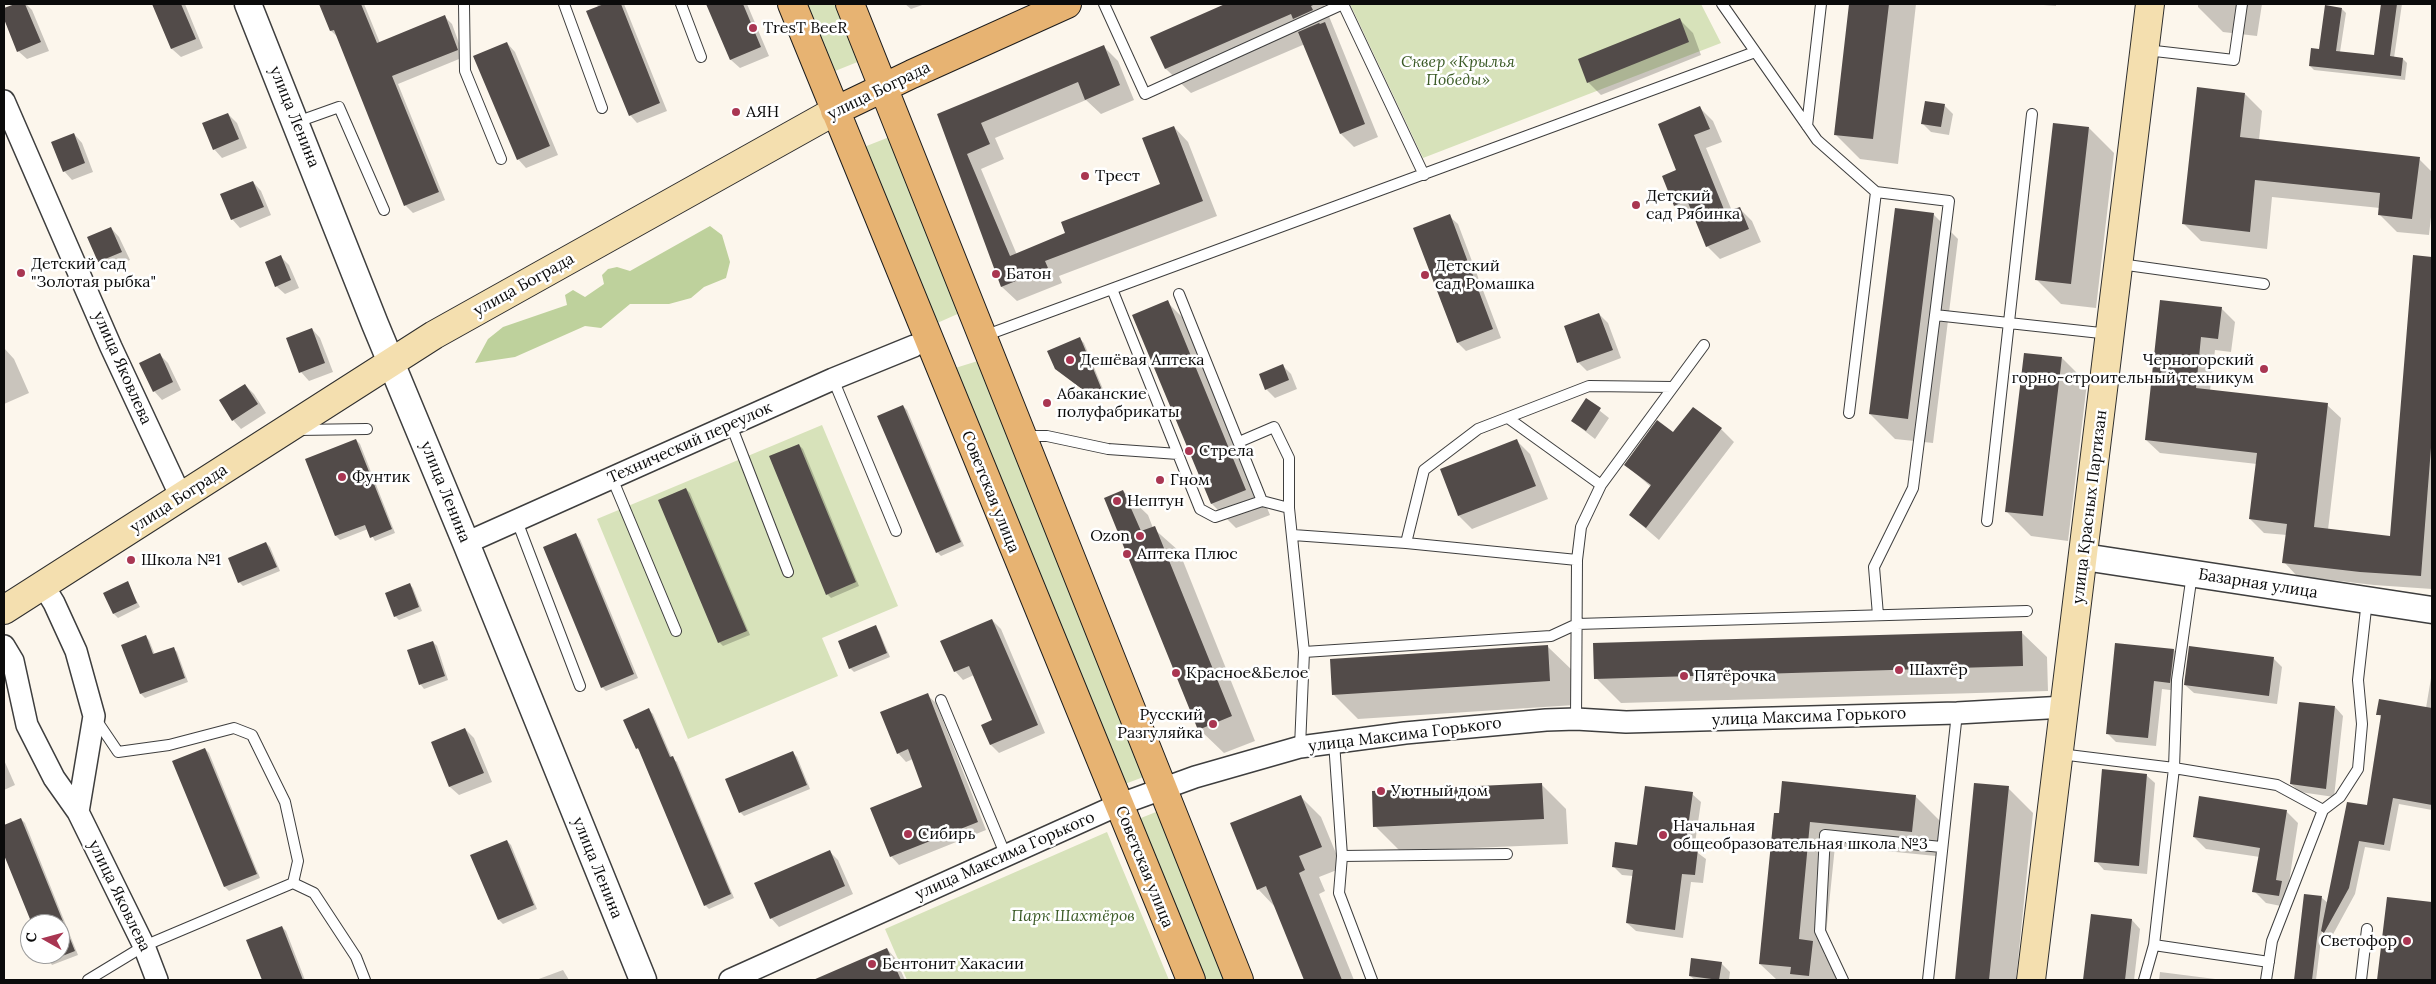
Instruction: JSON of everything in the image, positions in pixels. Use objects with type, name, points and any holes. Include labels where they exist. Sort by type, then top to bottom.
[{"type":"main road","name":"Советская улица","points":[[792,4],[1191,980]]},
{"type":"main road","points":[[850,4],[1024,436],[1239,980]]},
{"type":"main road","name":"улица Бограда","points":[[4,610],[434,335],[835,111],[1068,4]]},
{"type":"main road","name":"улица Красных Партизан","points":[[2030,980],[2084,557],[2150,4]]},
{"type":"street","name":"улица Ленина","points":[[248,4],[391,363],[643,980]]},
{"type":"street","name":"улица Яковлева","points":[[4,101],[111,347],[181,497]]},
{"type":"street","name":"Технический переулок","points":[[466,543],[833,379],[914,346]]},
{"type":"street","name":"Базарная улица","points":[[2084,557],[2432,610]]},
{"type":"street","points":[[43,585],[54,603],[76,651],[94,716],[78,812]]},
{"type":"street","name":"улица Яковлева","points":[[4,646],[13,661],[27,725],[54,778],[78,812],[144,946],[157,980]]},
{"type":"street","name":"улица Максима Горького","points":[[730,980],[1118,805],[1195,777],[1300,747],[1414,732],[1576,719],[1626,722],[1957,713],[2065,707]]},
{"type":"lane","points":[[463,4],[464,71],[501,159]]},
{"type":"lane","points":[[564,4],[602,108]]},
{"type":"lane","points":[[681,4],[701,57]]},
{"type":"lane","points":[[1104,4],[1145,94],[1343,4],[1424,176]]},
{"type":"lane","points":[[1722,4],[1817,140],[1876,192],[1949,201],[1913,488],[1874,566],[1878,615]]},
{"type":"lane","points":[[1806,126],[1821,4]]},
{"type":"lane","points":[[2145,50],[2234,60],[2242,4]]},
{"type":"lane","points":[[984,336],[1424,176],[1755,52]]},
{"type":"lane","points":[[296,122],[338,107],[384,210]]},
{"type":"lane","points":[[1987,522],[2032,114]]},
{"type":"lane","points":[[1849,414],[1876,192]]},
{"type":"lane","points":[[2119,264],[2264,284]]},
{"type":"lane","points":[[1112,289],[1200,509],[1215,517],[1262,501],[1289,508]]},
{"type":"lane","points":[[1179,294],[1262,501]]},
{"type":"lane","points":[[1935,315],[2111,334]]},
{"type":"lane","points":[[1576,719],[1577,560],[1581,527],[1601,485],[1704,345]]},
{"type":"lane","points":[[833,379],[896,531]]},
{"type":"lane","points":[[1406,543],[1424,470],[1478,429],[1589,386],[1672,387]]},
{"type":"lane","points":[[1508,418],[1601,485]]},
{"type":"lane","points":[[731,425],[788,572]]},
{"type":"lane","points":[[1239,442],[1274,428],[1289,458],[1289,508],[1304,652],[1300,747]]},
{"type":"lane","points":[[286,430],[367,429]]},
{"type":"lane","points":[[1024,436],[1047,436],[1108,449],[1178,454]]},
{"type":"lane","points":[[612,478],[676,631]]},
{"type":"lane","points":[[517,520],[580,686]]},
{"type":"lane","points":[[1293,535],[1406,543],[1577,560]]},
{"type":"lane","points":[[2144,980],[2154,946],[2174,768],[2178,680],[2192,574]]},
{"type":"lane","points":[[2266,980],[2272,941],[2323,810],[2340,797],[2358,769],[2362,724],[2358,680],[2367,600]]},
{"type":"lane","points":[[1304,652],[1552,636],[1577,624],[2027,610]]},
{"type":"lane","points":[[941,700],[1006,856]]},
{"type":"lane","points":[[1928,980],[1957,713]]},
{"type":"lane","points":[[94,716],[118,752],[169,745],[234,728],[252,735],[285,802],[298,861],[293,883]]},
{"type":"lane","points":[[1334,742],[1342,856],[1339,893],[1372,980]]},
{"type":"lane","points":[[2059,754],[2174,768],[2278,785],[2323,810]]},
{"type":"lane","points":[[1843,980],[1820,931],[1825,835],[1941,848]]},
{"type":"lane","points":[[1342,856],[1506,854]]},
{"type":"lane","points":[[88,980],[144,946],[293,883],[314,892],[356,957],[366,980]]},
{"type":"lane","points":[[2361,980],[2367,929]]},
{"type":"lane","points":[[2154,946],[2269,962]]},
{"type":"green space","points":[[803,4],[838,4],[860,61],[830,73]]},
{"type":"green space","name":"Сквер «Крылья Победы»","points":[[1350,4],[1701,4],[1721,43],[1423,158]]},
{"type":"green space","points":[[892,136],[962,312],[935,324],[864,147]]},
{"type":"green space","points":[[710,226],[722,235],[730,262],[726,278],[704,287],[691,298],[669,304],[630,304],[601,328],[585,326],[515,357],[475,363],[488,339],[503,327],[567,305],[565,295],[573,290],[585,297],[604,284],[602,275],[608,269],[617,267],[630,271]]},
{"type":"green space","points":[[981,360],[1149,775],[1122,785],[952,369]]},
{"type":"green space","points":[[822,425],[898,606],[822,638],[838,676],[688,739],[597,519]]},
{"type":"green space","points":[[1161,810],[1228,980],[1203,980],[1136,820]]},
{"type":"green space","name":"Парк Шахтёров","points":[[1107,832],[1169,980],[907,980],[885,929]]},
{"type":"building","points":[[15,4],[25,4],[41,42],[17,52],[4,19],[4,8]]},
{"type":"building","points":[[152,4],[181,4],[196,39],[171,49]]},
{"type":"building","points":[[319,4],[361,4],[377,43],[445,15],[458,50],[392,76],[439,192],[404,206],[334,30],[330,31]]},
{"type":"building","points":[[604,4],[621,4],[660,103],[629,116],[586,11]]},
{"type":"building","points":[[706,4],[743,4],[761,47],[730,60]]},
{"type":"building","points":[[1225,4],[1315,4],[1311,6],[1313,10],[1293,19],[1291,14],[1165,69],[1150,37]]},
{"type":"building","points":[[1849,4],[1889,4],[1873,139],[1834,135]]},
{"type":"building","points":[[2381,4],[2397,4],[2390,56],[2403,58],[2401,76],[2309,66],[2311,48],[2319,49],[2325,5],[2342,8],[2336,51],[2374,55]]},
{"type":"building","points":[[1680,18],[1689,42],[1587,83],[1578,59]]},
{"type":"building","points":[[1325,22],[1365,124],[1340,134],[1298,32]]},
{"type":"building","points":[[507,42],[550,146],[517,160],[473,56]]},
{"type":"building","points":[[1104,45],[1120,85],[1085,100],[1078,82],[981,123],[990,144],[967,154],[1010,256],[1065,233],[1061,222],[1160,184],[1142,138],[1174,126],[1203,201],[1045,261],[1048,268],[1001,287],[937,114]]},
{"type":"building","points":[[2197,87],[2245,93],[2240,137],[2420,157],[2412,219],[2378,215],[2380,193],[2255,180],[2250,232],[2182,224]]},
{"type":"building","points":[[1925,101],[1945,104],[1941,127],[1921,124]]},
{"type":"building","points":[[1700,106],[1710,129],[1694,135],[1725,212],[1740,207],[1749,229],[1706,247],[1687,200],[1674,206],[1662,176],[1676,170],[1658,124]]},
{"type":"building","points":[[228,113],[239,139],[213,150],[202,123]]},
{"type":"building","points":[[2053,123],[2089,127],[2071,284],[2035,280]]},
{"type":"building","points":[[74,133],[85,163],[63,172],[51,142]]},
{"type":"building","points":[[253,181],[264,207],[231,220],[220,194]]},
{"type":"building","points":[[1895,208],[1934,213],[1908,419],[1869,414]]},
{"type":"building","points":[[1450,214],[1493,329],[1457,343],[1413,228]]},
{"type":"building","points":[[111,227],[122,252],[98,262],[87,237]]},
{"type":"building","points":[[281,255],[291,280],[275,287],[265,262]]},
{"type":"building","points":[[2413,255],[2432,257],[2432,435],[2421,576],[2360,572],[2282,563],[2287,524],[2249,519],[2257,453],[2145,440],[2160,300],[2222,307],[2218,339],[2201,337],[2196,388],[2328,403],[2314,527],[2390,536]]},
{"type":"building","points":[[1168,300],[1246,490],[1211,504],[1132,315]]},
{"type":"building","points":[[1599,313],[1613,350],[1577,363],[1564,326]]},
{"type":"building","points":[[312,328],[325,363],[299,373],[286,338]]},
{"type":"building","name":"Дешёвая Аптека","points":[[1080,337],[1102,390],[1090,395],[1055,369],[1047,351]]},
{"type":"building","points":[[160,353],[173,382],[153,392],[139,363]]},
{"type":"building","points":[[2024,353],[2062,357],[2043,516],[2005,512]]},
{"type":"building","points":[[1283,364],[1289,380],[1265,390],[1259,374]]},
{"type":"building","points":[[245,384],[258,404],[232,421],[219,400]]},
{"type":"building","points":[[1586,398],[1601,408],[1586,431],[1571,421]]},
{"type":"building","points":[[903,405],[961,542],[936,553],[877,416]]},
{"type":"building","points":[[1693,407],[1722,428],[1646,528],[1629,515],[1651,485],[1624,465],[1657,420],[1673,432]]},
{"type":"building","name":"Фунтик","points":[[356,439],[392,529],[370,538],[365,525],[335,536],[305,459]]},
{"type":"building","points":[[1517,439],[1536,486],[1458,516],[1440,469]]},
{"type":"building","points":[[799,444],[856,582],[826,595],[769,456]]},
{"type":"building","points":[[686,488],[747,631],[718,643],[658,500]]},
{"type":"building","points":[[1123,490],[1141,531],[1155,526],[1232,716],[1198,730],[1104,498]]},
{"type":"building","points":[[576,533],[634,674],[601,688],[543,547]]},
{"type":"building","points":[[266,542],[277,567],[238,583],[228,558]]},
{"type":"building","points":[[128,581],[137,603],[113,614],[103,593]]},
{"type":"building","points":[[410,583],[419,607],[394,617],[385,593]]},
{"type":"building","points":[[992,619],[1038,725],[990,745],[981,725],[992,720],[969,666],[954,672],[940,641]]},
{"type":"building","points":[[876,625],[887,653],[849,669],[838,641]]},
{"type":"building","points":[[2022,631],[2023,666],[1594,679],[1593,643]]},
{"type":"building","points":[[146,635],[153,654],[174,647],[185,678],[140,694],[121,645]]},
{"type":"building","points":[[433,641],[445,676],[419,685],[407,650]]},
{"type":"building","points":[[2115,643],[2174,649],[2170,683],[2154,681],[2148,738],[2106,734]]},
{"type":"building","points":[[1548,645],[1550,681],[1332,695],[1330,659]]},
{"type":"building","points":[[2189,646],[2274,657],[2269,696],[2184,685]]},
{"type":"building","points":[[928,693],[978,822],[890,857],[870,808],[922,787],[908,749],[897,754],[880,712]]},
{"type":"building","points":[[2379,699],[2432,708],[2432,805],[2393,798],[2384,845],[2359,841],[2349,888],[2324,933],[2321,931],[2347,802],[2367,805],[2381,715],[2376,715]]},
{"type":"building","points":[[2299,702],[2335,706],[2326,789],[2290,784]]},
{"type":"building","points":[[649,708],[670,757],[673,756],[731,894],[704,906],[638,748],[636,749],[623,720]]},
{"type":"building","points":[[465,728],[484,773],[449,787],[431,742]]},
{"type":"building","points":[[205,748],[257,874],[224,887],[172,761]]},
{"type":"building","points":[[793,751],[807,785],[739,813],[725,779]]},
{"type":"building","points":[[2102,769],[2147,774],[2139,866],[2094,862]]},
{"type":"building","points":[[1782,781],[1916,795],[1912,832],[1810,822],[1799,939],[1813,941],[1809,976],[1790,974],[1791,967],[1759,964],[1774,813],[1779,813]]},
{"type":"building","points":[[1542,783],[1544,819],[1373,827],[1372,791]]},
{"type":"building","points":[[1974,783],[2009,786],[1989,980],[1955,980]]},
{"type":"building","points":[[1645,786],[1693,792],[1685,848],[1698,849],[1695,875],[1682,874],[1675,930],[1626,923],[1633,870],[1612,867],[1615,842],[1637,845]]},
{"type":"building","points":[[1301,795],[1322,847],[1299,856],[1305,870],[1299,873],[1342,980],[1304,980],[1266,886],[1257,890],[1230,823]]},
{"type":"building","points":[[2199,796],[2287,810],[2276,880],[2282,881],[2279,896],[2252,892],[2260,848],[2193,837]]},
{"type":"building","points":[[21,818],[60,914],[28,914],[4,855],[4,825]]},
{"type":"building","points":[[507,840],[534,905],[498,920],[470,855]]},
{"type":"building","points":[[830,850],[845,886],[770,919],[754,883]]},
{"type":"building","points":[[2304,894],[2322,896],[2312,980],[2294,980]]},
{"type":"building","name":"Светофор","points":[[2387,897],[2432,902],[2432,980],[2377,980]]},
{"type":"building","points":[[2091,914],[2132,919],[2125,980],[2083,980]]},
{"type":"building","points":[[282,926],[303,980],[262,980],[246,940]]},
{"type":"building","points":[[70,939],[75,951],[70,953]]},
{"type":"building","name":"Бентонит Хакасии","points":[[887,948],[901,980],[813,980]]},
{"type":"building","points":[[1691,958],[1722,962],[1719,980],[1689,976]]},
{"type":"place","name":"TresT BeeR","points":[[753,28]]},
{"type":"place","name":"АЯН","points":[[736,112]]},
{"type":"place","name":"Трест","points":[[1085,176]]},
{"type":"place","name":"Детский сад Рябинка","points":[[1636,205]]},
{"type":"place","name":"Детский сад \"Золотая рыбка\"","points":[[21,273]]},
{"type":"place","name":"Батон","points":[[996,274]]},
{"type":"place","name":"Детский сад Ромашка","points":[[1425,275]]},
{"type":"place","name":"Дешёвая Аптека","points":[[1070,360]]},
{"type":"place","name":"Черногорский горно-строительный техникум","points":[[2264,369]]},
{"type":"place","name":"Абаканские полуфабрикаты","points":[[1047,403]]},
{"type":"place","name":"Стрела","points":[[1189,451]]},
{"type":"place","name":"Фунтик","points":[[342,477]]},
{"type":"place","name":"Гном","points":[[1160,480]]},
{"type":"place","name":"Нептун","points":[[1117,501]]},
{"type":"place","name":"Ozon","points":[[1140,536]]},
{"type":"place","name":"Аптека Плюс","points":[[1127,554]]},
{"type":"place","name":"Школа №1","points":[[131,560]]},
{"type":"place","name":"Шахтёр","points":[[1899,670]]},
{"type":"place","name":"Красное&Белое","points":[[1176,673]]},
{"type":"place","name":"Пятёрочка","points":[[1684,676]]},
{"type":"place","name":"Русский Разгуляйка","points":[[1213,724]]},
{"type":"place","name":"Уютный дом","points":[[1381,791]]},
{"type":"place","name":"Сибирь","points":[[908,834]]},
{"type":"place","name":"Начальная общеобразовательная школа №3","points":[[1663,835]]},
{"type":"place","name":"Светофор","points":[[2407,941]]},
{"type":"place","name":"Бентонит Хакасии","points":[[872,964]]}]
